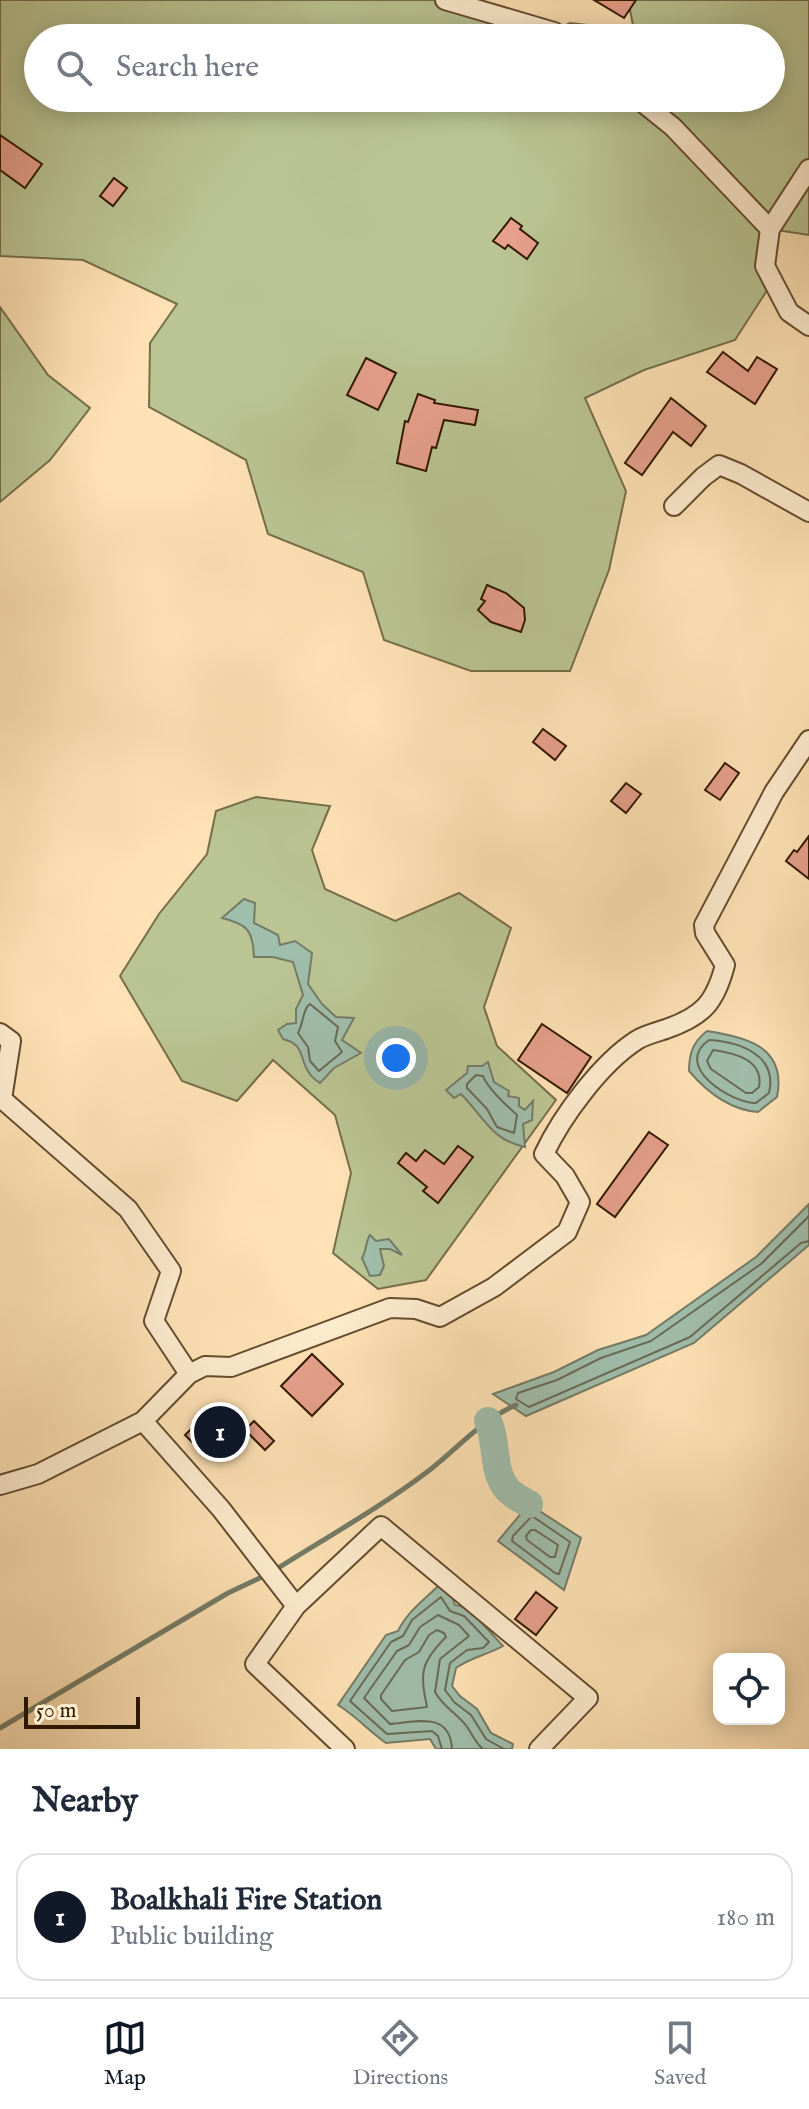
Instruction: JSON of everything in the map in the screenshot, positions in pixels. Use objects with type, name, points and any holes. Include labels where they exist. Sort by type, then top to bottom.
[{"type":"street","points":[[445,0],[527,24]]},
{"type":"street","points":[[654,112],[673,127],[770,229]]},
{"type":"street","points":[[809,169],[770,229],[765,266],[789,312],[809,326]]},
{"type":"street","points":[[674,506],[719,465],[809,512]]},
{"type":"street","points":[[0,1485],[38,1474],[143,1421],[189,1374],[205,1366],[231,1367],[390,1308],[416,1309],[440,1317],[494,1287],[567,1232],[580,1202],[565,1176],[544,1154],[554,1133],[605,1066],[638,1039],[687,1021],[708,1006],[725,965],[705,933],[704,925],[774,792],[809,740]]},
{"type":"street","points":[[0,1033],[11,1041],[2,1099],[128,1209],[171,1271],[154,1321],[189,1374]]},
{"type":"street","points":[[143,1421],[221,1509],[296,1606]]},
{"type":"street","points":[[345,1749],[255,1664],[296,1606],[381,1526],[588,1698],[539,1749]]},
{"type":"green space","points":[[0,0],[463,0],[533,24],[24,24],[24,112],[785,112],[785,24],[633,24],[628,0],[809,0],[809,235],[770,229],[773,281],[735,340],[644,370],[585,398],[626,491],[609,570],[570,671],[471,671],[384,640],[363,572],[268,534],[246,460],[149,407],[150,343],[177,304],[83,260],[0,256]]},
{"type":"green space","points":[[0,307],[48,375],[90,408],[50,460],[0,502]]},
{"type":"green space","points":[[256,797],[330,806],[312,850],[325,889],[395,921],[459,893],[511,928],[484,1007],[497,1046],[556,1100],[426,1280],[378,1289],[333,1253],[351,1173],[335,1115],[273,1060],[237,1101],[182,1081],[120,976],[159,914],[207,854],[216,811]]},
{"type":"water","points":[[244,899],[255,903],[254,923],[278,935],[280,945],[295,941],[312,953],[308,984],[322,1004],[336,1017],[354,1018],[342,1040],[361,1053],[334,1068],[320,1083],[307,1070],[297,1046],[283,1039],[278,1030],[296,1023],[296,1009],[303,995],[293,962],[273,957],[254,957],[247,930],[238,923],[222,918]]},
{"type":"water","points":[[707,1031],[749,1041],[770,1056],[779,1080],[777,1097],[758,1112],[748,1111],[720,1099],[703,1086],[689,1071],[689,1065],[695,1044]]},
{"type":"water","points":[[488,1062],[494,1082],[509,1091],[508,1096],[519,1098],[519,1106],[525,1110],[533,1101],[532,1120],[523,1124],[525,1147],[504,1139],[461,1094],[454,1098],[446,1090],[467,1073],[468,1066],[482,1066]]},
{"type":"water","points":[[809,1204],[809,1245],[694,1343],[526,1416],[493,1394],[554,1372],[598,1350],[646,1335],[756,1257]]},
{"type":"water","points":[[370,1235],[376,1241],[389,1239],[402,1255],[390,1249],[380,1249],[384,1266],[380,1275],[370,1276],[362,1258]]},
{"type":"water","points":[[529,1504],[581,1538],[564,1590],[498,1541]]},
{"type":"water","points":[[442,1582],[449,1588],[455,1605],[468,1608],[503,1646],[456,1668],[452,1686],[477,1709],[491,1733],[513,1744],[512,1749],[436,1749],[430,1739],[386,1743],[338,1705],[386,1635],[398,1631],[412,1610]]},
{"type":"building","points":[[594,0],[636,0],[624,18]]},
{"type":"building","points":[[0,135],[42,164],[25,188],[0,170]]},
{"type":"building","points":[[114,178],[127,188],[113,206],[100,196]]},
{"type":"building","points":[[511,218],[538,243],[527,259],[508,245],[505,249],[493,241]]},
{"type":"building","points":[[723,352],[748,371],[757,357],[777,369],[755,404],[707,372]]},
{"type":"building","points":[[366,358],[396,373],[378,410],[347,395]]},
{"type":"building","points":[[418,394],[435,400],[434,403],[478,410],[475,425],[444,420],[426,471],[397,463],[405,421],[408,422]]},
{"type":"building","points":[[671,398],[706,426],[691,446],[673,432],[642,475],[625,463]]},
{"type":"building","points":[[487,585],[506,593],[524,608],[525,620],[521,632],[491,622],[478,610],[485,601],[481,599]]},
{"type":"building","points":[[543,729],[566,746],[555,760],[533,742]]},
{"type":"building","points":[[725,763],[739,773],[720,800],[705,790]]},
{"type":"building","points":[[626,783],[641,794],[626,813],[611,801]]},
{"type":"building","points":[[809,836],[809,879],[786,861]]},
{"type":"building","points":[[542,1024],[591,1057],[567,1093],[518,1060]]},
{"type":"building","points":[[649,1132],[668,1145],[615,1217],[597,1204]]},
{"type":"building","points":[[458,1146],[473,1157],[438,1203],[423,1191],[427,1187],[398,1163],[406,1153],[416,1161],[425,1150],[444,1164]]},
{"type":"building","points":[[312,1354],[343,1384],[312,1416],[281,1386]]},
{"type":"building","points":[[216,1405],[232,1421],[201,1451],[185,1435]]},
{"type":"building","points":[[254,1421],[274,1441],[265,1450],[245,1430]]},
{"type":"building","points":[[536,1592],[557,1608],[536,1635],[515,1619]]},
{"type":"waterway","points":[[275,1570],[391,1498],[480,1427],[516,1405]]},
{"type":"waterway","points":[[488,1421],[502,1481],[507,1489],[529,1504]]},
{"type":"waterway","points":[[0,1728],[228,1593],[266,1575]]},
{"type":"place","name":"Boalkhali Fire Station","points":[[220,1432]]}]
